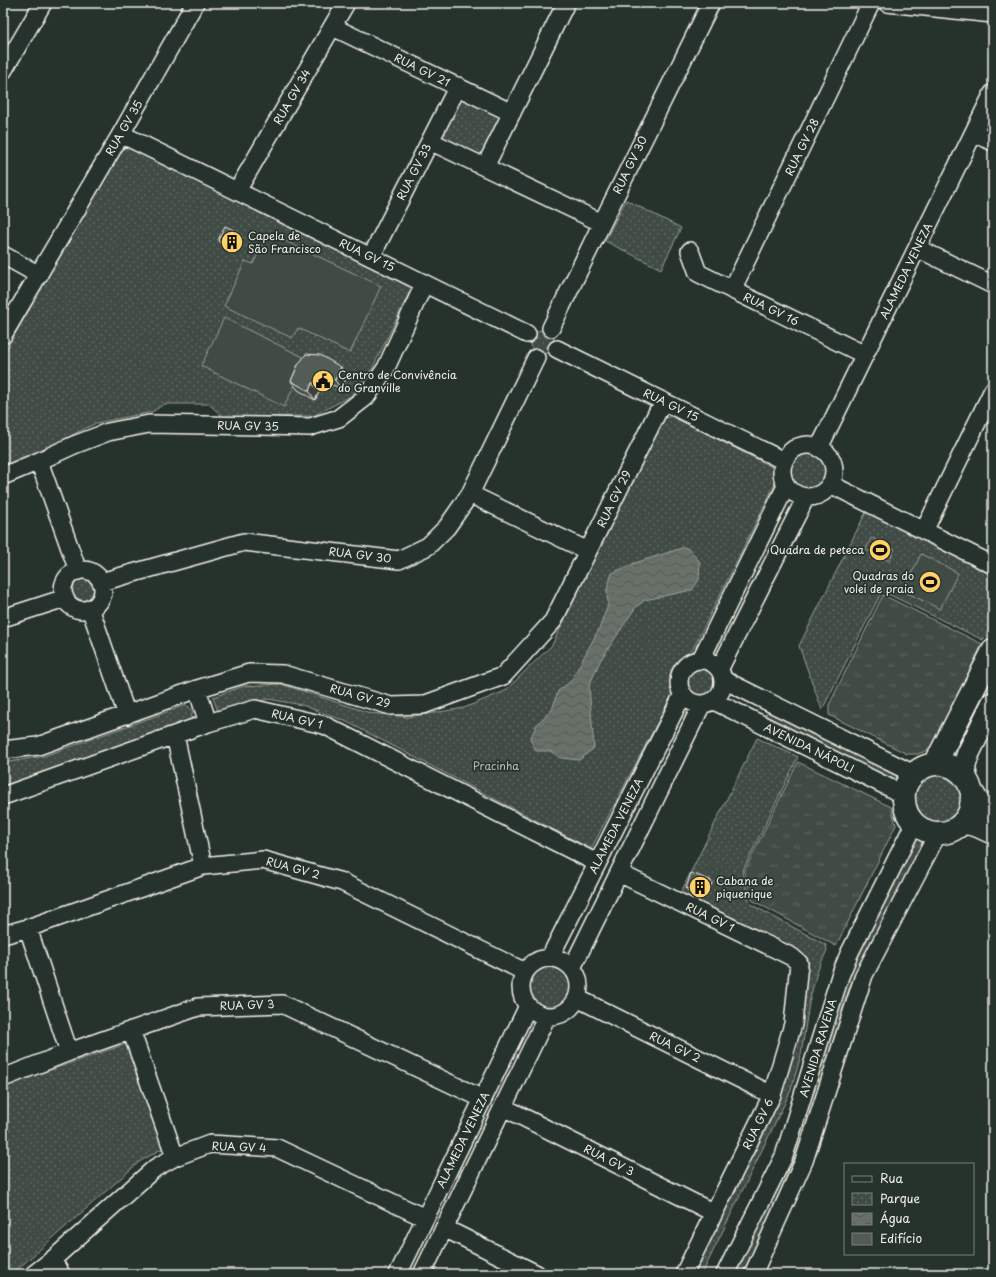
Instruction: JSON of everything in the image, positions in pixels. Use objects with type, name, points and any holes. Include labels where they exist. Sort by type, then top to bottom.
[{"type":"main road","points":[[935,764],[993,651]]},
{"type":"main road","points":[[993,703],[968,754],[964,767],[969,785],[972,803],[969,813],[963,822],[956,828],[947,832],[929,832],[914,824],[908,816],[904,806],[905,788],[908,780],[914,774],[927,766],[935,764],[947,765],[958,770],[969,785],[986,811],[993,814]]},
{"type":"main road","points":[[963,822],[978,826],[993,833]]},
{"type":"street","points":[[3,72],[43,3]]},
{"type":"street","name":"RUA GV 35","points":[[3,335],[121,134],[195,3]]},
{"type":"street","name":"RUA GV 34","points":[[237,191],[346,3]]},
{"type":"street","points":[[485,167],[566,3]]},
{"type":"street","name":"RUA GV 30","points":[[551,328],[711,3]]},
{"type":"street","name":"RUA GV 28","points":[[732,290],[872,3]]},
{"type":"street","points":[[887,3],[993,14]]},
{"type":"street","name":"RUA GV 21","points":[[333,26],[512,113]]},
{"type":"street","name":"RUA GV 33","points":[[370,257],[458,86]]},
{"type":"street","name":"ALAMEDA VENEZA","points":[[819,448],[993,93]]},
{"type":"street","points":[[974,132],[993,142]]},
{"type":"street","name":"RUA GV 15","points":[[121,134],[527,334]]},
{"type":"street","points":[[430,141],[602,223]]},
{"type":"street","points":[[917,248],[993,285]]},
{"type":"street","name":"RUA GV 16","points":[[690,251],[698,273],[865,355]]},
{"type":"street","points":[[3,255],[39,275]]},
{"type":"street","name":"RUA GV 35","points":[[3,476],[108,432],[149,424],[310,427],[339,418],[366,397],[386,368],[424,284]]},
{"type":"street","points":[[538,326],[547,326],[551,328],[555,331],[559,340],[558,349],[546,359],[536,358],[528,352],[526,348],[525,338],[527,334],[530,330],[538,326]]},
{"type":"street","name":"RUA GV 15","points":[[558,349],[784,461]]},
{"type":"street","name":"RUA GV 30","points":[[101,582],[244,542],[399,560],[428,546],[447,527],[470,494],[536,358]]},
{"type":"street","points":[[924,531],[993,390]]},
{"type":"street","name":"RUA GV 29","points":[[3,750],[38,746],[197,689],[249,673],[283,674],[390,706],[423,705],[503,676],[553,621],[663,401]]},
{"type":"street","points":[[811,446],[819,448],[826,453],[831,460],[833,476],[830,484],[826,490],[820,494],[806,497],[799,496],[786,486],[782,469],[784,461],[795,448],[811,446]]},
{"type":"street","points":[[39,462],[78,571]]},
{"type":"street","points":[[830,484],[993,565]]},
{"type":"street","points":[[682,694],[679,681],[683,668],[694,660],[701,659],[786,486]]},
{"type":"street","points":[[470,494],[588,551]]},
{"type":"street","points":[[708,702],[722,692],[722,674],[806,497]]},
{"type":"street","points":[[82,570],[93,573],[101,582],[101,598],[98,603],[90,608],[80,610],[71,606],[65,598],[64,586],[66,580],[70,575],[78,571],[82,570]]},
{"type":"street","points":[[3,618],[65,598]]},
{"type":"street","points":[[90,608],[127,715]]},
{"type":"street","name":"AVENIDA NÁPOLI","points":[[701,659],[715,663],[722,674],[768,702],[914,774]]},
{"type":"street","points":[[197,689],[208,723]]},
{"type":"street","name":"ALAMEDA VENEZA","points":[[550,957],[682,694]]},
{"type":"street","name":"AVENIDA NÁPOLI","points":[[682,694],[694,703],[708,702],[758,722],[904,796]]},
{"type":"street","name":"ALAMEDA VENEZA","points":[[572,968],[619,873],[708,702]]},
{"type":"street","points":[[758,722],[768,702]]},
{"type":"street","name":"RUA GV 1","points":[[3,796],[175,734],[254,709],[324,725],[597,863]]},
{"type":"street","points":[[175,734],[203,866]]},
{"type":"street","name":"AVENIDA RAVENA","points":[[725,1274],[784,1156],[840,976],[849,954],[914,824]]},
{"type":"street","name":"AVENIDA RAVENA","points":[[753,1274],[804,1161],[864,975],[938,833]]},
{"type":"street","name":"RUA GV 2","points":[[3,935],[28,928],[203,866],[263,860],[342,882],[525,972]]},
{"type":"street","name":"RUA GV 1","points":[[619,873],[792,957],[799,964]]},
{"type":"street","points":[[28,928],[69,1052]]},
{"type":"street","points":[[550,957],[558,958],[566,962],[572,968],[577,974],[579,990],[577,998],[572,1006],[565,1012],[547,1016],[534,1011],[528,1006],[521,990],[522,981],[525,972],[535,962],[550,957]]},
{"type":"street","name":"RUA GV 6","points":[[684,1274],[772,1095],[793,1024],[799,964]]},
{"type":"street","name":"RUA GV 2","points":[[577,998],[772,1095]]},
{"type":"street","name":"RUA GV 3","points":[[3,1078],[69,1052],[198,1007],[282,1004],[483,1099]]},
{"type":"street","name":"ALAMEDA VENEZA","points":[[398,1274],[528,1006]]},
{"type":"street","name":"ALAMEDA VENEZA","points":[[422,1274],[547,1016]]},
{"type":"street","points":[[131,1030],[175,1156]]},
{"type":"street","name":"RUA GV 3","points":[[503,1107],[714,1213]]},
{"type":"street","name":"RUA GV 4","points":[[34,1274],[52,1260],[155,1168],[175,1156],[210,1144],[277,1148],[425,1218]]},
{"type":"street","points":[[455,1158],[474,1167]]},
{"type":"street","points":[[444,1228],[537,1274]]},
{"type":"street","points":[[52,1260],[61,1274]]},
{"type":"green space","points":[[458,95],[496,112],[500,118],[483,157],[441,139]]},
{"type":"green space","points":[[124,146],[412,287],[372,369],[351,396],[313,416],[223,417],[209,404],[164,404],[152,412],[96,423],[3,470],[3,355]]},
{"type":"green space","points":[[626,200],[681,228],[661,269],[605,241]]},
{"type":"green space","points":[[268,233],[381,286],[350,353],[298,328],[292,338],[224,306],[245,261],[253,264]]},
{"type":"green space","points":[[224,318],[307,359],[284,407],[201,366]]},
{"type":"green space","points":[[542,330],[547,331],[553,337],[553,347],[547,353],[542,354],[537,353],[531,347],[530,342],[531,337],[537,331]]},
{"type":"green space","name":"Pracinha","points":[[672,416],[772,467],[775,484],[692,651],[682,660],[673,675],[673,693],[591,849],[345,721],[302,705],[268,699],[218,712],[213,697],[244,686],[281,684],[370,713],[408,717],[464,708],[505,691],[552,645],[662,419]]},
{"type":"green space","points":[[808,454],[818,457],[823,462],[826,472],[823,482],[818,487],[808,490],[798,487],[793,482],[790,472],[793,462],[798,457]]},
{"type":"green space","points":[[866,512],[993,571],[993,620],[983,640],[882,591],[822,710],[799,646]]},
{"type":"green space","name":"Quadra de peteca","points":[[871,538],[895,549],[889,561],[866,550]]},
{"type":"green space","name":"Quadras do volei de praia","points":[[921,554],[958,573],[940,609],[903,591]]},
{"type":"green space","points":[[82,576],[92,580],[96,590],[92,600],[82,604],[72,600],[68,590],[72,580]]},
{"type":"green space","points":[[883,595],[982,644],[933,748],[918,754],[907,754],[829,715],[829,705]]},
{"type":"green space","points":[[993,658],[993,694],[965,753],[948,761]]},
{"type":"green space","points":[[698,666],[704,666],[714,673],[717,682],[716,688],[710,695],[704,698],[698,698],[688,691],[685,685],[685,679],[692,669]]},
{"type":"green space","points":[[186,705],[193,710],[191,720],[3,786],[3,763],[44,756]]},
{"type":"green space","points":[[771,711],[901,775],[898,784],[767,719],[766,714]]},
{"type":"green space","points":[[757,738],[798,757],[742,872],[750,904],[826,945],[827,950],[817,972],[813,987],[801,1055],[791,1090],[702,1274],[689,1274],[777,1097],[805,974],[679,896]]},
{"type":"green space","points":[[798,762],[891,807],[896,825],[836,946],[752,900],[744,872]]},
{"type":"green space","points":[[931,772],[952,775],[964,793],[955,820],[927,824],[910,800],[911,793]]},
{"type":"green space","points":[[914,837],[924,841],[850,986],[843,1005],[830,1055],[809,1122],[796,1158],[781,1194],[742,1274],[733,1274],[835,1002]]},
{"type":"green space","points":[[550,966],[565,972],[571,987],[565,1002],[550,1008],[535,1002],[529,987],[535,972]]},
{"type":"green space","points":[[126,1044],[163,1148],[139,1162],[12,1274],[3,1274],[3,1083],[21,1080]]},
{"type":"water","points":[[685,547],[691,551],[700,562],[699,580],[692,590],[645,600],[635,608],[600,661],[589,686],[594,748],[579,760],[561,758],[550,751],[536,751],[530,739],[537,724],[552,710],[558,691],[571,681],[599,629],[608,605],[607,589],[612,573],[635,563]]},
{"type":"building","points":[[225,226],[238,232],[231,246],[218,240]]},
{"type":"building","points":[[306,354],[320,355],[341,367],[335,380],[327,376],[320,382],[312,383],[309,391],[291,381],[298,365]]},
{"type":"building","name":"Cabana de piquenique","points":[[691,873],[710,880],[704,894],[686,888]]},
{"type":"place","name":"Capela de São Francisco","points":[[232,242]]},
{"type":"place","name":"Centro de Convivência do Granville","points":[[323,381]]},
{"type":"place","name":"Quadra de peteca","points":[[880,550]]},
{"type":"place","name":"Quadras do volei de praia","points":[[930,582]]},
{"type":"place","name":"Cabana de piquenique","points":[[700,887]]}]
